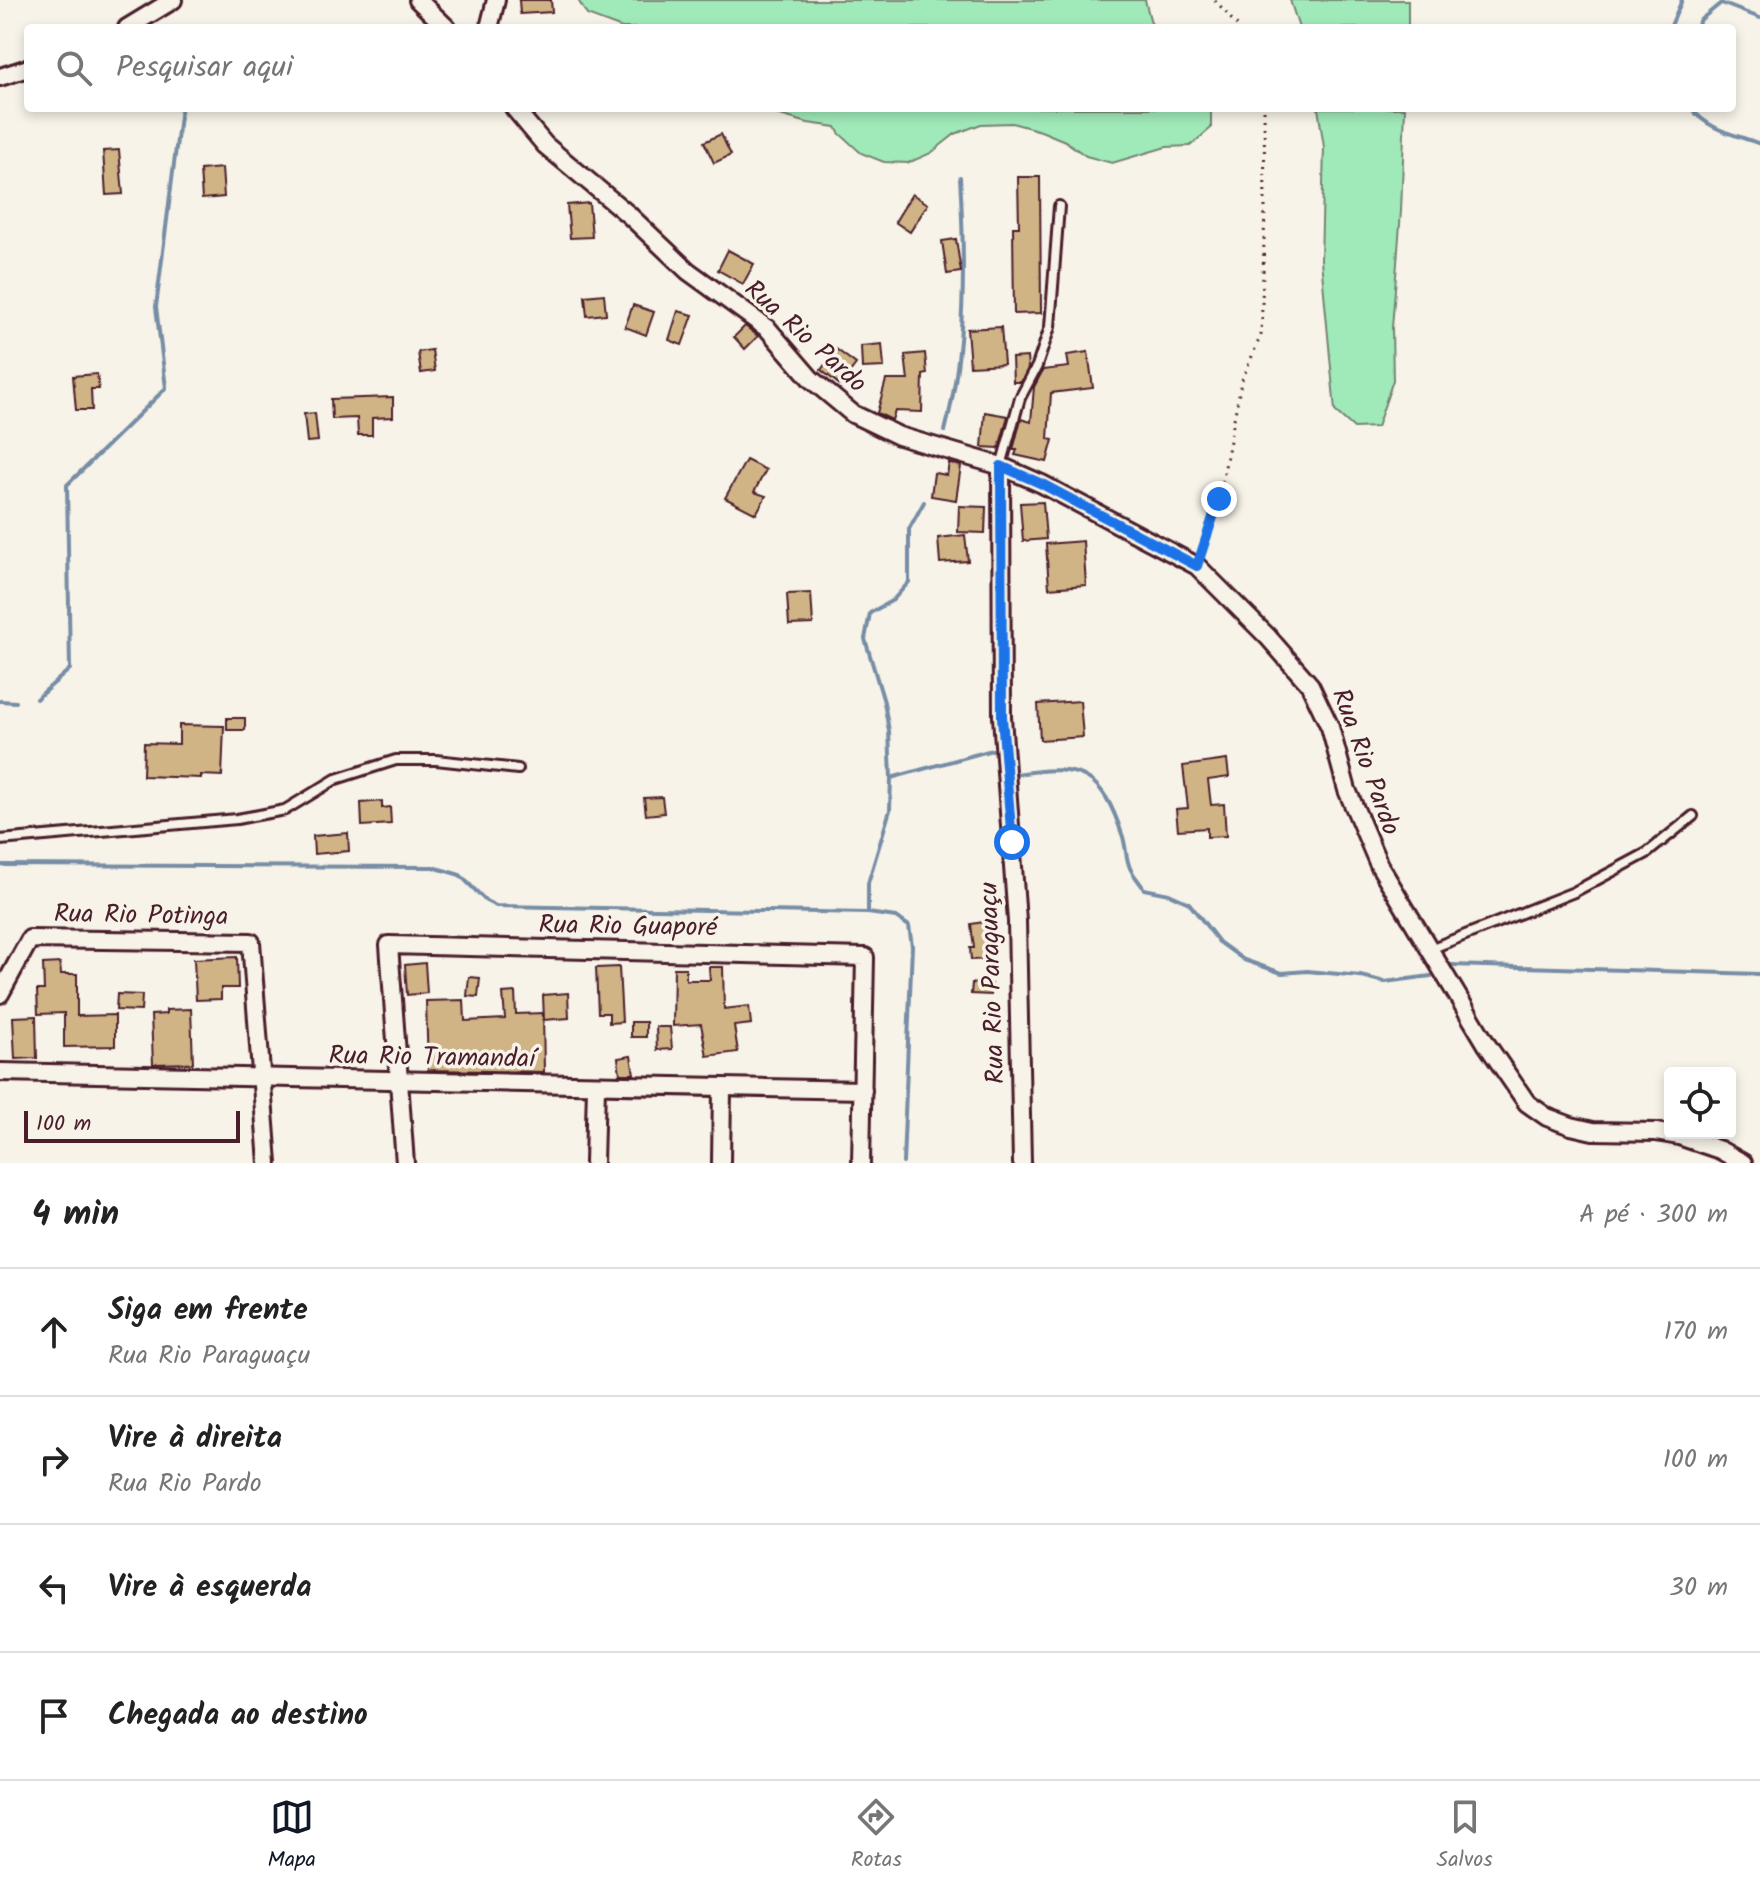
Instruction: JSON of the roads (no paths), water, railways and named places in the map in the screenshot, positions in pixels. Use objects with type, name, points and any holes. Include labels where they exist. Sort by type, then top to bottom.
[{"type":"street","points":[[134,24],[173,0]]},
{"type":"street","points":[[418,0],[443,24]]},
{"type":"street","points":[[490,24],[496,0]]},
{"type":"street","points":[[0,77],[24,69]]},
{"type":"street","name":"Rua Rio Pardo","points":[[517,112],[545,145],[629,215],[688,271],[768,329],[811,379],[853,414],[899,436],[1001,466],[1042,484],[1197,566],[1268,637],[1310,685],[1330,727],[1347,790],[1379,865],[1429,950],[1527,1103],[1547,1117],[1593,1131],[1656,1132],[1679,1136],[1720,1150],[1743,1163]]},
{"type":"street","name":"Rua Rio Paraguaçu","points":[[1001,466],[1002,717],[1017,921],[1022,1163]]},
{"type":"street","name":"Rua Rio Potinga","points":[[0,994],[30,939],[251,942],[262,1078]]},
{"type":"street","name":"Rua Rio Guaporé","points":[[399,1082],[389,945],[865,957],[863,1090]]},
{"type":"street","name":"Rua Rio Tramandaí","points":[[0,1072],[863,1090]]},
{"type":"street","points":[[262,1078],[268,1163]]},
{"type":"street","points":[[399,1082],[405,1163]]},
{"type":"street","points":[[594,1163],[596,1086]]},
{"type":"street","points":[[721,1163],[722,1088]]},
{"type":"street","points":[[861,1163],[863,1090]]},
{"type":"lane","points":[[1001,466],[1020,398],[1037,366],[1050,327],[1059,206]]},
{"type":"lane","points":[[0,840],[249,817],[285,810],[336,779],[396,760],[436,760],[518,769]]},
{"type":"lane","points":[[1429,950],[1574,892],[1647,853],[1693,816]]},
{"type":"waterway","points":[[1672,24],[1682,0]]},
{"type":"waterway","points":[[1699,24],[1721,3],[1760,18]]},
{"type":"waterway","points":[[36,699],[70,669],[67,485],[166,388],[156,307],[180,112]]},
{"type":"waterway","points":[[1694,112],[1714,127],[1760,144]]},
{"type":"waterway","points":[[945,431],[957,369],[962,305],[960,177]]},
{"type":"waterway","points":[[891,778],[884,702],[865,639],[870,613],[893,600],[909,582],[909,529],[924,502]]},
{"type":"waterway","points":[[0,701],[16,702]]},
{"type":"waterway","points":[[868,913],[868,883],[890,810],[891,778],[992,750]]},
{"type":"waterway","points":[[1016,774],[1058,770],[1087,777],[1107,799],[1123,837],[1130,868],[1144,889],[1169,894],[1189,903],[1219,942],[1244,960],[1282,973],[1307,971],[1360,976],[1385,982],[1431,976]]},
{"type":"waterway","points":[[0,865],[433,867],[460,875],[486,901],[496,906],[868,913],[896,917],[909,926],[912,946],[903,1163]]},
{"type":"waterway","points":[[1451,965],[1760,974]]}]
